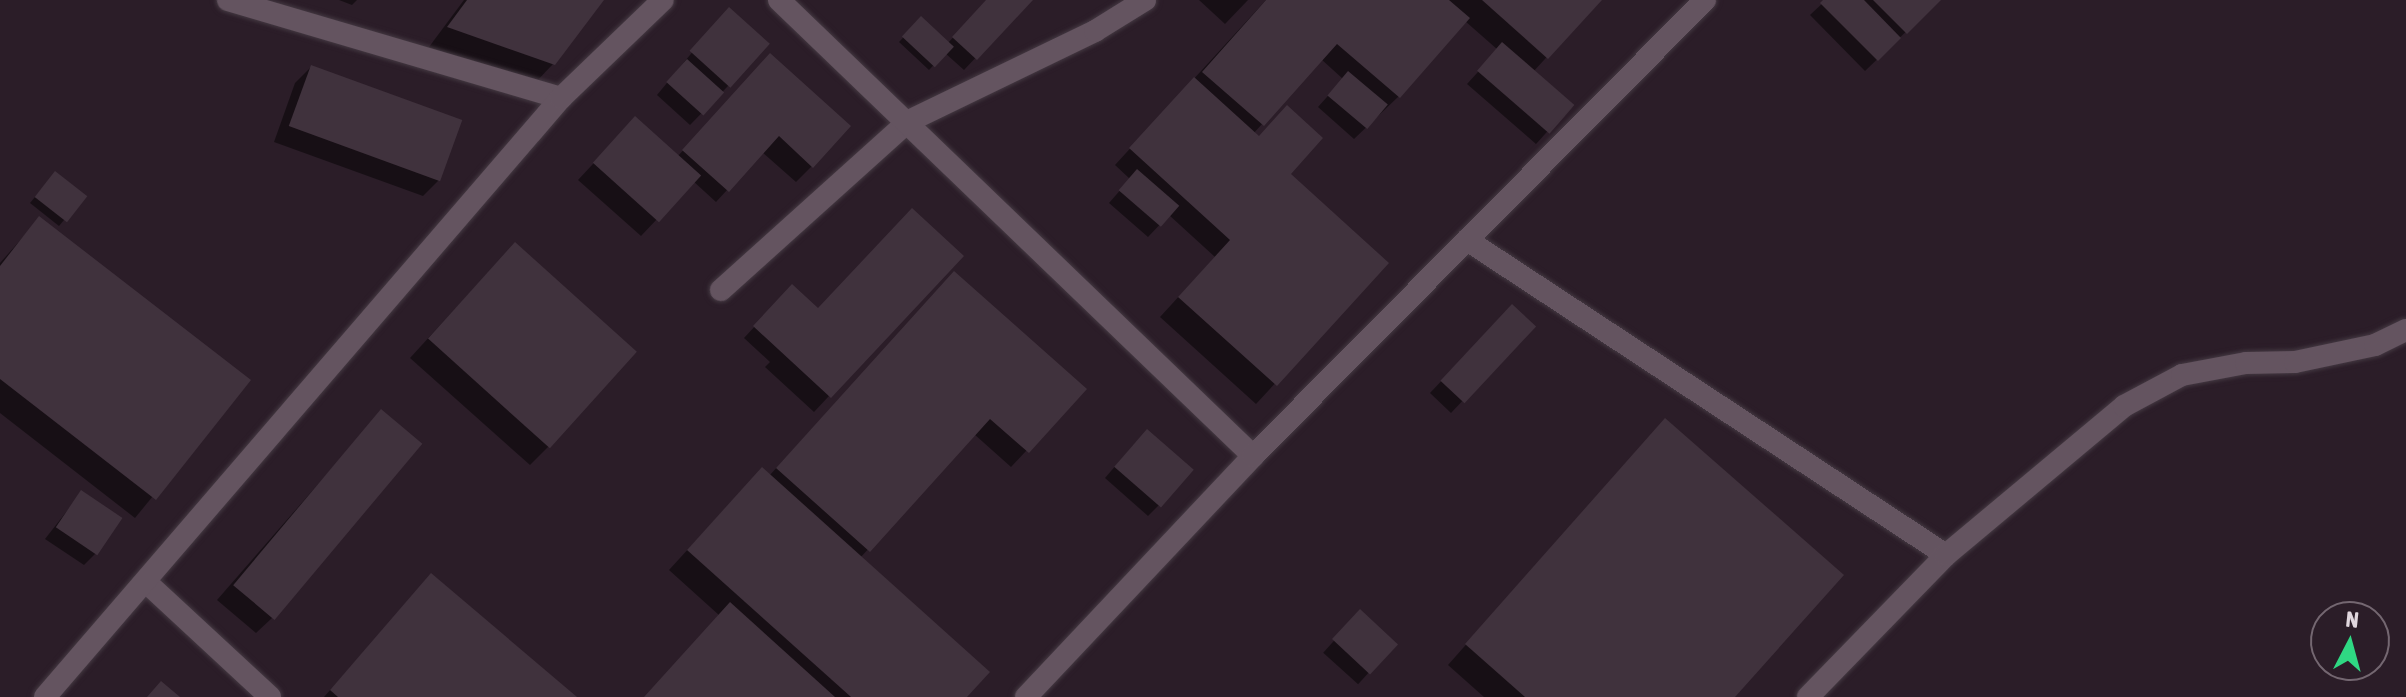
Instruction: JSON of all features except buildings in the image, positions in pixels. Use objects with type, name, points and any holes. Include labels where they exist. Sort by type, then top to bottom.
[{"type":"street","points":[[228,0],[561,98]]},
{"type":"street","points":[[45,697],[561,98],[663,0]]},
{"type":"street","points":[[779,0],[909,121],[1253,456]]},
{"type":"street","points":[[721,290],[909,121],[1095,31],[1145,0]]},
{"type":"street","points":[[1026,697],[1253,456],[1705,0]]},
{"type":"street","points":[[1467,240],[1946,555]]},
{"type":"street","points":[[1808,697],[1946,555],[2124,406],[2182,375],[2246,363],[2295,362],[2375,345],[2406,330]]},
{"type":"street","points":[[146,582],[270,697]]}]
